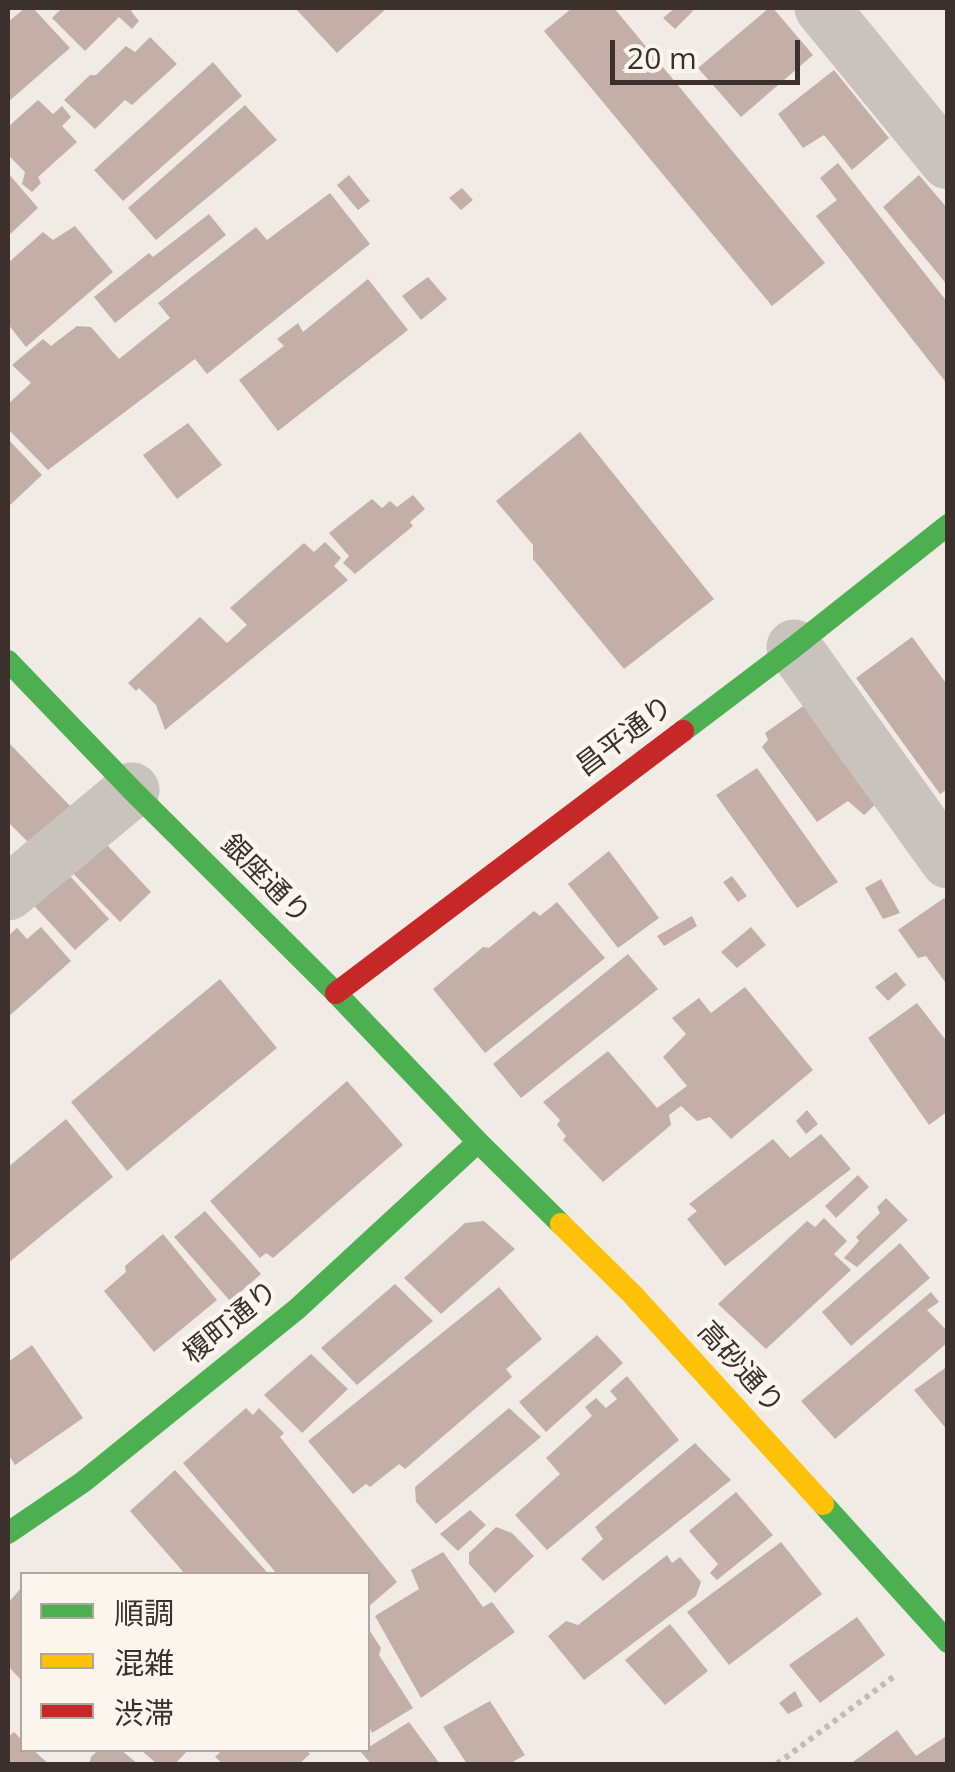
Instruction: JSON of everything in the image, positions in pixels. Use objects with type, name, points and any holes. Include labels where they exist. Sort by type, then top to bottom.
[{"type":"street","points":[[822,8],[948,162]]},
{"type":"street","name":"昌平通り","points":[[336,993],[794,647],[948,525]]},
{"type":"street","points":[[794,647],[948,861]]},
{"type":"street","name":"銀座通り","points":[[8,662],[478,1142]]},
{"type":"street","points":[[8,892],[132,790]]},
{"type":"street","name":"榎町通り","points":[[8,1533],[83,1482],[296,1309],[478,1142]]},
{"type":"street","name":"高砂通り","points":[[478,1142],[634,1294],[946,1641]]},
{"type":"path","points":[[777,1764],[946,1641]]},
{"type":"building","points":[[25,8],[33,8],[70,48],[8,102],[8,22]]},
{"type":"building","points":[[62,8],[135,8],[131,11],[139,21],[132,29],[119,17],[85,51],[52,18]]},
{"type":"building","points":[[295,8],[387,8],[337,53]]},
{"type":"building","points":[[572,8],[614,8],[825,263],[772,306],[544,31]]},
{"type":"building","points":[[675,8],[693,11],[675,29],[663,18]]},
{"type":"building","points":[[769,8],[813,55],[741,117],[698,68]]},
{"type":"building","points":[[150,37],[177,64],[132,105],[125,100],[95,129],[64,100],[126,46],[135,52]]},
{"type":"building","points":[[213,62],[242,96],[123,201],[94,170]]},
{"type":"building","points":[[834,70],[889,138],[852,170],[824,135],[803,148],[778,114]]},
{"type":"building","points":[[38,100],[53,114],[62,106],[71,117],[62,126],[77,142],[38,177],[41,183],[32,192],[22,184],[25,172],[8,155],[8,127]]},
{"type":"building","points":[[245,105],[277,140],[156,240],[128,208]]},
{"type":"building","points":[[838,163],[948,303],[948,385],[816,216],[837,200],[820,178]]},
{"type":"building","points":[[8,173],[38,208],[8,236]]},
{"type":"building","points":[[349,175],[370,201],[358,210],[337,185]]},
{"type":"building","points":[[919,175],[948,209],[948,286],[883,207]]},
{"type":"building","points":[[462,188],[473,200],[461,210],[449,198]]},
{"type":"building","points":[[330,193],[370,244],[207,374],[195,359],[48,470],[8,429],[8,404],[31,383],[12,365],[43,339],[51,346],[77,326],[91,327],[119,359],[170,318],[158,303],[256,227],[267,240]]},
{"type":"building","points":[[209,214],[226,235],[115,323],[94,297],[149,253],[153,257]]},
{"type":"building","points":[[75,226],[113,272],[26,347],[8,324],[8,263],[43,232],[53,240]]},
{"type":"building","points":[[428,277],[447,299],[421,320],[402,296]]},
{"type":"building","points":[[368,279],[408,330],[278,431],[239,380],[284,346],[277,339],[298,323],[303,332]]},
{"type":"building","points":[[188,423],[222,465],[177,499],[143,455]]},
{"type":"building","points":[[580,432],[714,599],[624,669],[533,559],[533,545],[496,501]]},
{"type":"building","points":[[8,439],[42,475],[8,507]]},
{"type":"building","points":[[413,495],[425,509],[410,522],[413,526],[355,574],[343,563],[349,556],[329,533],[372,499],[382,508],[390,501],[397,507]]},
{"type":"building","points":[[325,542],[341,558],[334,566],[348,580],[165,730],[156,705],[128,683],[200,617],[227,643],[247,625],[230,608],[304,543],[314,552]]},
{"type":"building","points":[[912,637],[948,686],[948,789],[940,794],[856,678]]},
{"type":"building","points":[[806,704],[877,803],[864,815],[848,801],[817,822],[762,747],[768,740],[765,733]]},
{"type":"building","points":[[8,742],[75,811],[36,850],[8,822]]},
{"type":"building","points":[[757,768],[838,882],[797,908],[716,795]]},
{"type":"building","points":[[97,834],[151,892],[120,922],[65,865]]},
{"type":"building","points":[[609,851],[659,918],[618,948],[568,884]]},
{"type":"building","points":[[60,865],[109,919],[75,950],[26,897]]},
{"type":"building","points":[[732,876],[747,896],[738,902],[723,882]]},
{"type":"building","points":[[881,879],[900,913],[883,919],[865,888]]},
{"type":"building","points":[[944,898],[948,903],[948,986],[926,956],[918,958],[898,930]]},
{"type":"building","points":[[557,902],[605,958],[485,1053],[433,989],[534,911],[540,916]]},
{"type":"building","points":[[692,916],[697,926],[664,946],[657,936]]},
{"type":"building","points":[[41,927],[71,961],[8,1017],[8,936],[17,928],[27,939]]},
{"type":"building","points":[[751,927],[766,945],[737,968],[721,952]]},
{"type":"building","points":[[628,954],[658,989],[521,1098],[493,1064]]},
{"type":"building","points":[[896,972],[906,985],[888,1001],[875,987]]},
{"type":"building","points":[[220,979],[277,1048],[127,1171],[71,1102]]},
{"type":"building","points":[[745,987],[813,1070],[731,1139],[710,1117],[697,1121],[681,1106],[669,1115],[671,1125],[603,1182],[563,1140],[566,1136],[557,1125],[560,1120],[543,1102],[608,1051],[657,1108],[687,1086],[663,1057],[686,1034],[672,1018],[699,998],[711,1013]]},
{"type":"building","points":[[917,1003],[948,1043],[948,1111],[929,1125],[868,1038]]},
{"type":"building","points":[[347,1081],[403,1145],[273,1258],[266,1253],[260,1258],[210,1201]]},
{"type":"building","points":[[807,1110],[818,1124],[806,1134],[796,1121]]},
{"type":"building","points":[[66,1119],[113,1177],[8,1263],[8,1167]]},
{"type":"building","points":[[821,1134],[851,1169],[725,1266],[687,1219],[697,1211],[689,1204],[773,1139],[790,1158]]},
{"type":"building","points":[[858,1175],[869,1187],[836,1218],[825,1206]]},
{"type":"building","points":[[886,1198],[908,1220],[857,1267],[844,1258],[859,1241],[856,1237],[880,1213],[877,1207]]},
{"type":"building","points":[[205,1211],[261,1274],[230,1301],[174,1237]]},
{"type":"building","points":[[824,1218],[847,1241],[834,1254],[851,1270],[766,1349],[718,1304],[807,1221],[815,1227]]},
{"type":"building","points":[[484,1221],[515,1249],[441,1314],[404,1278],[465,1223]]},
{"type":"building","points":[[163,1234],[217,1300],[154,1352],[104,1291],[126,1272],[125,1266]]},
{"type":"building","points":[[900,1243],[930,1278],[851,1346],[822,1312]]},
{"type":"building","points":[[395,1284],[433,1321],[357,1385],[321,1348]]},
{"type":"building","points":[[499,1287],[542,1339],[506,1369],[512,1377],[405,1469],[399,1464],[370,1487],[366,1484],[353,1494],[308,1441]]},
{"type":"building","points":[[931,1292],[939,1302],[927,1310],[948,1332],[948,1342],[835,1439],[801,1401]]},
{"type":"building","points":[[597,1335],[623,1363],[546,1432],[519,1402]]},
{"type":"building","points":[[32,1345],[83,1418],[15,1465],[8,1454],[8,1362]]},
{"type":"building","points":[[311,1354],[348,1389],[302,1433],[264,1395]]},
{"type":"building","points":[[948,1366],[948,1431],[914,1390]]},
{"type":"building","points":[[627,1376],[679,1440],[547,1550],[515,1515],[560,1474],[546,1458],[592,1416],[585,1407],[596,1398],[606,1408],[617,1399],[610,1391]]},
{"type":"building","points":[[246,1408],[253,1415],[259,1408],[284,1433],[280,1437],[397,1582],[370,1605],[370,1572],[275,1572],[183,1463]]},
{"type":"building","points":[[509,1408],[541,1437],[436,1524],[416,1502],[415,1487]]},
{"type":"building","points":[[695,1443],[731,1480],[603,1581],[581,1559],[603,1539],[595,1527]]},
{"type":"building","points":[[175,1470],[266,1572],[183,1572],[130,1511]]},
{"type":"building","points":[[736,1492],[773,1535],[717,1580],[710,1573],[718,1564],[689,1531]]},
{"type":"building","points":[[470,1510],[486,1525],[458,1551],[440,1534]]},
{"type":"building","points":[[496,1527],[512,1533],[534,1556],[495,1593],[469,1564],[469,1553]]},
{"type":"building","points":[[781,1542],[822,1594],[729,1665],[687,1612]]},
{"type":"building","points":[[443,1552],[483,1607],[492,1602],[515,1632],[421,1698],[375,1616],[419,1589],[411,1570]]},
{"type":"building","points":[[667,1555],[672,1563],[680,1557],[701,1582],[696,1596],[584,1680],[548,1636],[566,1621],[578,1625]]},
{"type":"building","points":[[20,1589],[20,1679],[8,1666],[8,1603]]},
{"type":"building","points":[[857,1617],[885,1655],[820,1703],[789,1665]]},
{"type":"building","points":[[670,1624],[708,1671],[665,1705],[625,1660]]},
{"type":"building","points":[[370,1631],[381,1648],[379,1655],[413,1708],[372,1733]]},
{"type":"building","points":[[795,1691],[803,1706],[788,1714],[779,1703]]},
{"type":"building","points":[[490,1701],[525,1755],[509,1764],[467,1764],[443,1727]]},
{"type":"building","points":[[409,1722],[440,1764],[371,1764],[361,1752],[370,1752],[370,1746]]},
{"type":"building","points":[[897,1730],[916,1756],[948,1735],[948,1764],[850,1764]]},
{"type":"building","points":[[14,1732],[20,1738],[20,1752],[35,1752],[49,1764],[8,1764],[8,1737]]},
{"type":"building","points":[[96,1752],[123,1752],[138,1764],[89,1764]]},
{"type":"building","points":[[143,1752],[186,1752],[175,1764],[157,1764]]},
{"type":"building","points":[[220,1752],[310,1754],[299,1764],[223,1764],[215,1757]]},
{"type":"traffic: fast","points":[[683,731],[948,525]]},
{"type":"traffic: fast","points":[[8,661],[561,1224]]},
{"type":"traffic: fast","points":[[8,1533],[83,1482],[297,1309],[478,1142]]},
{"type":"traffic: fast","points":[[823,1504],[948,1642]]},
{"type":"traffic: slow","points":[[561,1224],[633,1295],[823,1504]]},
{"type":"traffic: jam","points":[[336,993],[683,731]]}]
